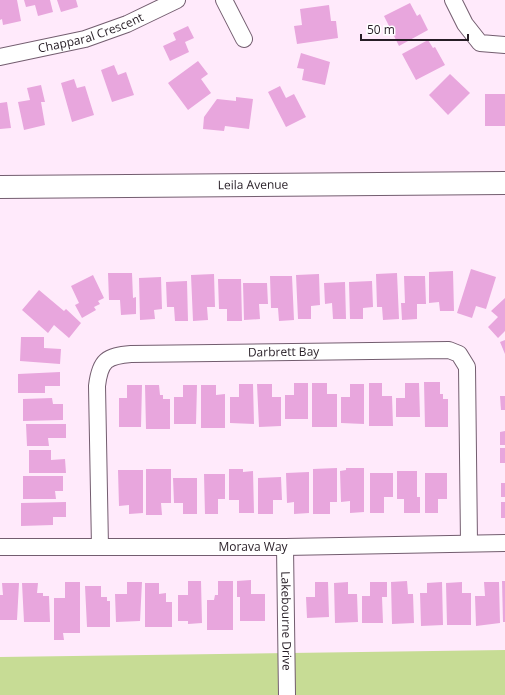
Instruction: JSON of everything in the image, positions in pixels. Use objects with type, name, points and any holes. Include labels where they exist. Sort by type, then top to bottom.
[{"type":"street","name":"Chapparal Crescent","points":[[0,57],[85,39],[126,24],[177,0]]},
{"type":"street","points":[[224,0],[244,39]]},
{"type":"street","points":[[453,0],[465,24],[480,43],[505,45]]},
{"type":"street","name":"Leila Avenue","points":[[0,187],[505,183]]},
{"type":"street","name":"Darbrett Bay","points":[[100,547],[98,372],[104,361],[114,355],[450,350],[459,354],[467,367],[469,544]]},
{"type":"street","name":"Morava Way","points":[[0,547],[285,547],[505,543]]},
{"type":"street","name":"Lakebourne Drive","points":[[285,547],[287,695]]},
{"type":"green space","points":[[505,650],[505,695],[0,695],[0,657]]},
{"type":"building","points":[[0,0],[17,0],[21,21],[3,25],[2,19],[0,20]]},
{"type":"building","points":[[24,0],[50,0],[53,12],[38,16],[35,5],[26,7]]},
{"type":"building","points":[[57,0],[76,0],[78,7],[61,12]]},
{"type":"building","points":[[410,3],[417,16],[420,14],[428,30],[399,46],[384,16]]},
{"type":"building","points":[[329,5],[331,21],[336,21],[338,38],[297,44],[294,26],[302,25],[300,9]]},
{"type":"building","points":[[188,26],[194,38],[185,42],[189,52],[170,61],[163,46],[176,40],[173,33]]},
{"type":"building","points":[[428,40],[433,48],[435,47],[445,65],[416,80],[402,54]]},
{"type":"building","points":[[301,53],[330,62],[325,85],[302,80],[304,69],[297,68]]},
{"type":"building","points":[[198,61],[208,74],[201,79],[211,93],[188,110],[168,83]]},
{"type":"building","points":[[114,65],[118,75],[126,72],[134,95],[112,102],[101,70]]},
{"type":"building","points":[[450,74],[470,93],[448,115],[429,95]]},
{"type":"building","points":[[74,79],[77,88],[85,86],[94,115],[72,122],[61,83]]},
{"type":"building","points":[[41,85],[45,102],[41,102],[45,125],[24,130],[18,102],[30,100],[27,88]]},
{"type":"building","points":[[280,86],[286,98],[294,94],[306,117],[286,127],[268,92]]},
{"type":"building","points":[[485,94],[505,94],[505,126],[485,126]]},
{"type":"building","points":[[236,97],[253,99],[249,129],[225,126],[224,131],[203,129],[204,117],[217,99],[236,101]]},
{"type":"building","points":[[7,102],[11,128],[0,129],[0,103]]},
{"type":"building","points":[[471,269],[496,277],[486,309],[476,306],[472,318],[457,313]]},
{"type":"building","points":[[453,271],[454,311],[440,311],[439,302],[429,303],[429,272]]},
{"type":"building","points":[[108,273],[132,273],[133,298],[136,297],[136,314],[121,315],[120,300],[109,300]]},
{"type":"building","points":[[397,273],[399,319],[383,320],[382,307],[377,307],[376,274]]},
{"type":"building","points":[[214,274],[215,307],[207,307],[208,320],[193,321],[191,275]]},
{"type":"building","points":[[319,274],[320,305],[311,306],[311,319],[298,319],[296,275]]},
{"type":"building","points":[[93,275],[104,298],[98,301],[100,304],[94,307],[96,310],[82,318],[75,305],[79,303],[71,286]]},
{"type":"building","points":[[270,276],[292,276],[294,320],[279,321],[278,308],[271,308]]},
{"type":"building","points":[[404,276],[425,276],[426,304],[417,304],[417,319],[402,320],[401,303],[405,303]]},
{"type":"building","points":[[161,277],[162,309],[154,310],[155,319],[140,320],[139,278]]},
{"type":"building","points":[[218,279],[241,279],[242,321],[227,321],[227,309],[219,309]]},
{"type":"building","points":[[187,281],[188,321],[175,321],[174,307],[167,307],[166,282]]},
{"type":"building","points":[[372,281],[373,307],[363,308],[363,319],[350,319],[349,282]]},
{"type":"building","points":[[345,282],[346,319],[333,319],[332,303],[325,304],[324,283]]},
{"type":"building","points":[[243,283],[267,283],[268,304],[259,304],[260,319],[244,320]]},
{"type":"building","points":[[39,290],[64,311],[66,309],[81,323],[69,338],[54,325],[48,333],[22,310]]},
{"type":"building","points":[[505,298],[505,331],[498,338],[488,327],[498,317],[491,311]]},
{"type":"building","points":[[21,337],[44,337],[44,348],[61,349],[60,364],[20,361]]},
{"type":"building","points":[[505,340],[505,354],[500,342]]},
{"type":"building","points":[[60,372],[60,386],[45,386],[45,393],[18,393],[18,374]]},
{"type":"building","points":[[424,382],[440,382],[440,394],[443,394],[443,399],[448,399],[448,427],[425,427]]},
{"type":"building","points":[[294,383],[308,383],[308,419],[285,419],[285,395],[294,395]]},
{"type":"building","points":[[312,383],[327,383],[327,394],[337,394],[337,427],[312,427]]},
{"type":"building","points":[[369,383],[382,383],[382,396],[392,396],[393,426],[369,426]]},
{"type":"building","points":[[405,383],[419,383],[420,417],[396,417],[396,398],[405,398]]},
{"type":"building","points":[[239,384],[253,384],[254,424],[230,423],[230,397],[239,397]]},
{"type":"building","points":[[257,384],[272,384],[272,397],[281,397],[281,426],[259,427]]},
{"type":"building","points":[[350,384],[364,384],[364,424],[341,423],[341,397],[350,397]]},
{"type":"building","points":[[127,385],[142,385],[141,427],[119,427],[119,398],[127,398]]},
{"type":"building","points":[[145,385],[159,385],[160,395],[163,395],[163,399],[170,399],[170,429],[146,429]]},
{"type":"building","points":[[183,385],[197,385],[196,424],[174,424],[174,397],[183,397]]},
{"type":"building","points":[[201,385],[216,385],[216,395],[225,394],[225,428],[201,428]]},
{"type":"building","points":[[500,396],[505,396],[505,410],[501,410]]},
{"type":"building","points":[[52,398],[53,404],[63,404],[63,420],[23,421],[23,399]]},
{"type":"building","points":[[26,424],[66,424],[66,438],[48,438],[49,446],[27,446]]},
{"type":"building","points":[[505,431],[505,445],[500,445],[500,432]]},
{"type":"building","points":[[500,448],[505,448],[505,463],[500,463]]},
{"type":"building","points":[[29,450],[51,450],[51,460],[65,459],[66,473],[29,473]]},
{"type":"building","points":[[337,468],[337,502],[330,502],[330,514],[313,514],[313,469]]},
{"type":"building","points":[[346,468],[364,468],[364,512],[350,513],[350,501],[341,502],[340,471],[346,470]]},
{"type":"building","points":[[146,469],[171,469],[171,503],[161,503],[162,515],[146,515]]},
{"type":"building","points":[[229,469],[243,469],[243,472],[253,471],[254,513],[239,513],[239,500],[229,500]]},
{"type":"building","points":[[118,470],[143,470],[143,513],[129,514],[129,505],[119,506]]},
{"type":"building","points":[[397,471],[417,471],[417,497],[420,497],[420,513],[404,513],[404,499],[397,499]]},
{"type":"building","points":[[309,472],[309,513],[294,514],[294,502],[287,503],[286,473]]},
{"type":"building","points":[[370,473],[393,473],[393,497],[384,497],[384,513],[370,513]]},
{"type":"building","points":[[425,473],[447,473],[447,499],[438,499],[438,513],[425,513]]},
{"type":"building","points":[[204,474],[225,474],[225,499],[218,499],[218,514],[205,514]]},
{"type":"building","points":[[23,476],[63,476],[63,491],[55,491],[56,499],[23,499]]},
{"type":"building","points":[[281,477],[282,500],[273,500],[273,514],[258,514],[258,478]]},
{"type":"building","points":[[173,478],[197,478],[197,514],[183,514],[183,503],[174,503]]},
{"type":"building","points":[[501,483],[505,483],[505,497],[501,497]]},
{"type":"building","points":[[66,502],[66,517],[53,517],[53,525],[21,526],[21,503]]},
{"type":"building","points":[[501,502],[505,502],[505,518],[501,518]]},
{"type":"building","points":[[251,580],[251,594],[265,594],[265,621],[240,621],[240,597],[237,597],[237,581]]},
{"type":"building","points":[[188,581],[201,581],[202,623],[188,624],[188,621],[178,621],[178,595],[188,595]]},
{"type":"building","points":[[218,581],[233,581],[233,630],[207,630],[207,600],[214,600],[215,595],[218,595]]},
{"type":"building","points":[[407,581],[408,594],[413,594],[414,623],[392,624],[391,582]]},
{"type":"building","points":[[502,581],[505,581],[505,622],[503,622]]},
{"type":"building","points":[[65,582],[80,582],[80,633],[63,633],[64,640],[54,640],[54,598],[65,598]]},
{"type":"building","points":[[127,582],[142,582],[140,621],[116,622],[115,594],[127,594]]},
{"type":"building","points":[[315,582],[328,582],[329,617],[307,618],[306,597],[315,597]]},
{"type":"building","points":[[348,582],[348,594],[357,594],[358,622],[335,623],[334,583]]},
{"type":"building","points":[[370,582],[387,582],[387,597],[382,597],[383,623],[362,623],[362,596],[370,596]]},
{"type":"building","points":[[442,582],[443,625],[421,626],[420,593],[427,593],[427,583]]},
{"type":"building","points":[[462,582],[462,593],[471,593],[471,625],[447,625],[446,583]]},
{"type":"building","points":[[484,582],[499,582],[500,623],[476,626],[475,596],[485,596]]},
{"type":"building","points":[[2,583],[19,583],[17,620],[0,620],[0,595],[3,595]]},
{"type":"building","points":[[22,583],[38,583],[37,593],[43,593],[43,596],[49,596],[50,622],[24,622]]},
{"type":"building","points":[[145,583],[159,583],[159,594],[166,593],[166,602],[172,602],[172,627],[145,627]]},
{"type":"building","points":[[85,586],[101,586],[101,597],[107,597],[107,601],[110,601],[110,627],[87,627]]}]
